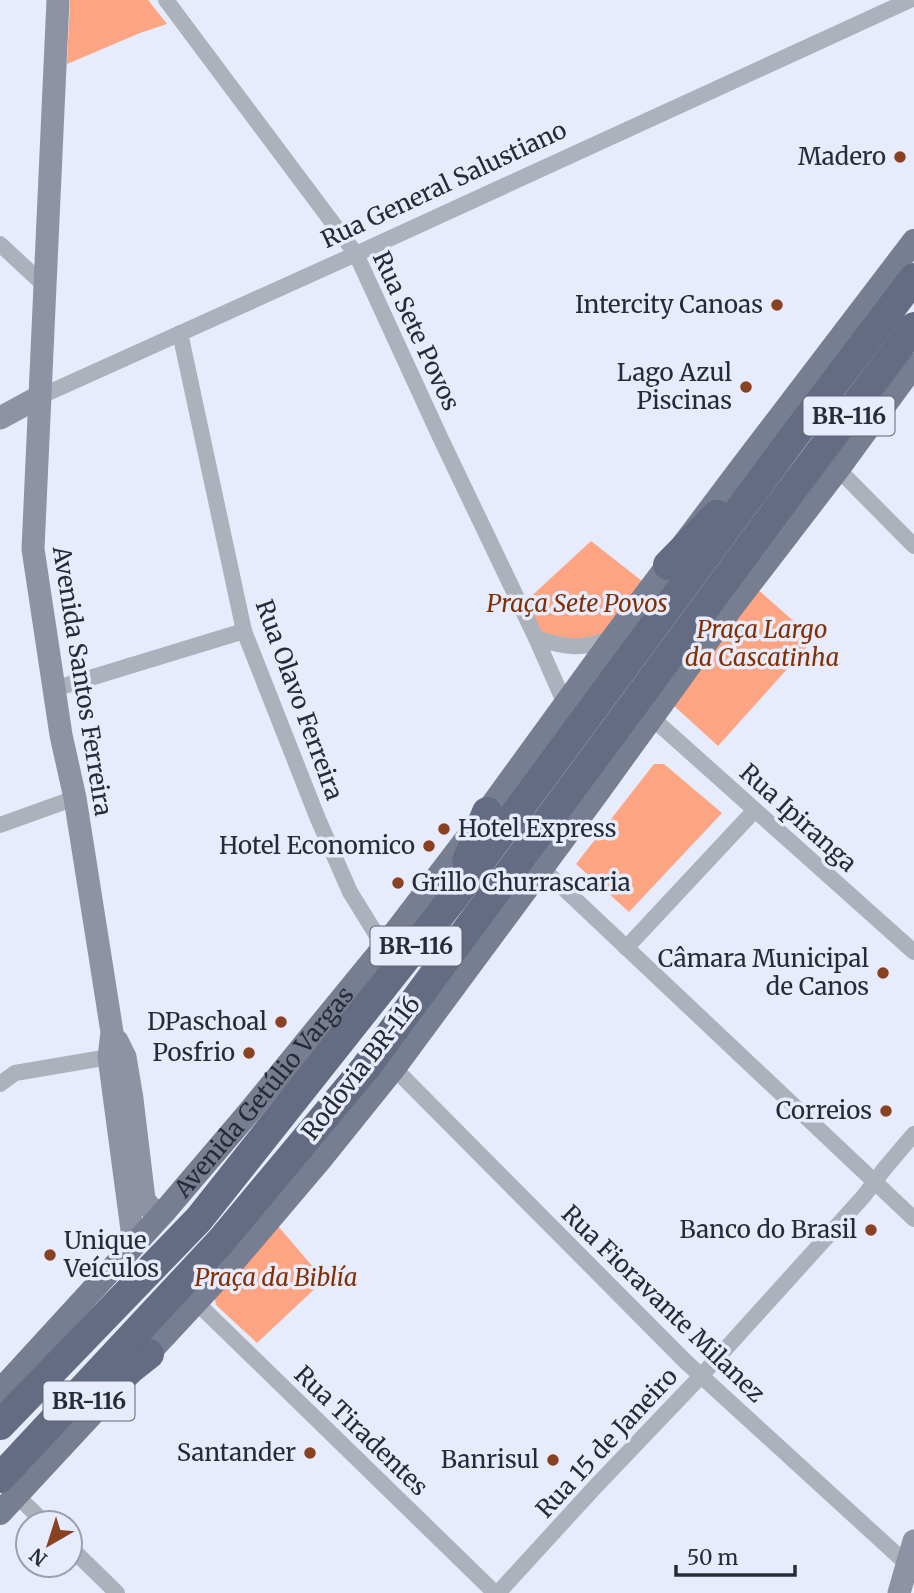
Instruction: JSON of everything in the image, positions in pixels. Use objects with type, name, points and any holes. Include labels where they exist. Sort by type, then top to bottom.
[{"type":"highway","name":"Rodovia BR-116","points":[[0,1426],[199,1219],[451,901],[914,278]]},
{"type":"highway","name":"Rodovia BR-116","points":[[6,1495],[29,1448],[221,1241],[366,1067],[914,327]]},
{"type":"highway","name":"BR-116","points":[[668,565],[795,435]]},
{"type":"highway","name":"BR-116","points":[[729,611],[782,503]]},
{"type":"highway","points":[[451,901],[487,812]]},
{"type":"highway","name":"BR-116","points":[[0,1411],[174,1226],[187,1218],[199,1219]]},
{"type":"highway","name":"BR-116","points":[[29,1448],[149,1354]]},
{"type":"main road","name":"Avenida Getúlio Vargas","points":[[0,1391],[163,1212],[250,1111],[384,947],[487,812],[668,565],[914,241]]},
{"type":"main road","points":[[6,1495],[149,1354],[278,1212],[394,1068],[729,611],[914,365]]},
{"type":"street","name":"Avenida Santos Ferreira","points":[[58,0],[33,549],[61,735],[75,798],[117,1057],[134,1245]]},
{"type":"street","name":"Rua Sete Povos","points":[[166,0],[356,254],[565,704]]},
{"type":"street","name":"Rua General Salustiano","points":[[0,418],[39,397],[910,0]]},
{"type":"street","points":[[0,244],[44,285]]},
{"type":"street","name":"Rua Olavo Ferreira","points":[[180,333],[244,631],[318,819],[350,892],[384,947]]},
{"type":"street","points":[[838,469],[914,546]]},
{"type":"street","points":[[54,689],[244,631]]},
{"type":"street","points":[[536,638],[555,645],[586,647],[614,637]]},
{"type":"street","name":"Rua Ipiranga","points":[[652,717],[914,952]]},
{"type":"street","points":[[0,825],[75,798]]},
{"type":"street","points":[[626,948],[755,810]]},
{"type":"street","points":[[542,869],[914,1219]]},
{"type":"street","name":"Avenida Santos Ferreira","points":[[117,1057],[132,1099],[144,1199],[151,1209],[163,1212]]},
{"type":"street","points":[[0,1084],[15,1073],[117,1057]]},
{"type":"street","name":"Rua Fioravante Milanez","points":[[394,1068],[701,1376],[907,1563]]},
{"type":"street","name":"Rua 15 de Janeiro","points":[[496,1593],[701,1376],[874,1183],[914,1134]]},
{"type":"street","name":"Rua Tiradentes","points":[[196,1302],[496,1593]]},
{"type":"street","points":[[6,1495],[26,1509]]},
{"type":"street","points":[[900,1593],[914,1541]]},
{"type":"street","points":[[84,1561],[117,1593]]},
{"type":"green space","points":[[70,0],[148,0],[167,24],[67,64]]},
{"type":"green space","name":"Praça Sete Povos","points":[[591,541],[642,581],[601,635],[585,642],[541,635],[524,603]]},
{"type":"green space","name":"Praça Largo da Cascatinha","points":[[755,587],[814,639],[718,746],[672,704]]},
{"type":"green space","points":[[654,764],[664,764],[722,813],[629,912],[576,864]]},
{"type":"green space","name":"Praça da Biblía","points":[[278,1226],[324,1280],[257,1343],[216,1305],[214,1295]]},
{"type":"place","name":"Madero","points":[[900,157]]},
{"type":"place","name":"Intercity Canoas","points":[[777,305]]},
{"type":"place","name":"Lago Azul Piscinas","points":[[746,387]]},
{"type":"place","name":"Hotel Express","points":[[444,829]]},
{"type":"place","name":"Hotel Economico","points":[[429,846]]},
{"type":"place","name":"Grillo Churrascaria","points":[[398,883]]},
{"type":"place","name":"Câmara Municipal de Canos","points":[[883,973]]},
{"type":"place","name":"DPaschoal","points":[[281,1022]]},
{"type":"place","name":"Posfrio","points":[[249,1053]]},
{"type":"place","name":"Correios","points":[[886,1111]]},
{"type":"place","name":"Banco do Brasil","points":[[871,1230]]},
{"type":"place","name":"Unique Veículos","points":[[50,1255]]},
{"type":"place","name":"Santander","points":[[310,1453]]},
{"type":"place","name":"Banrisul","points":[[553,1460]]}]
